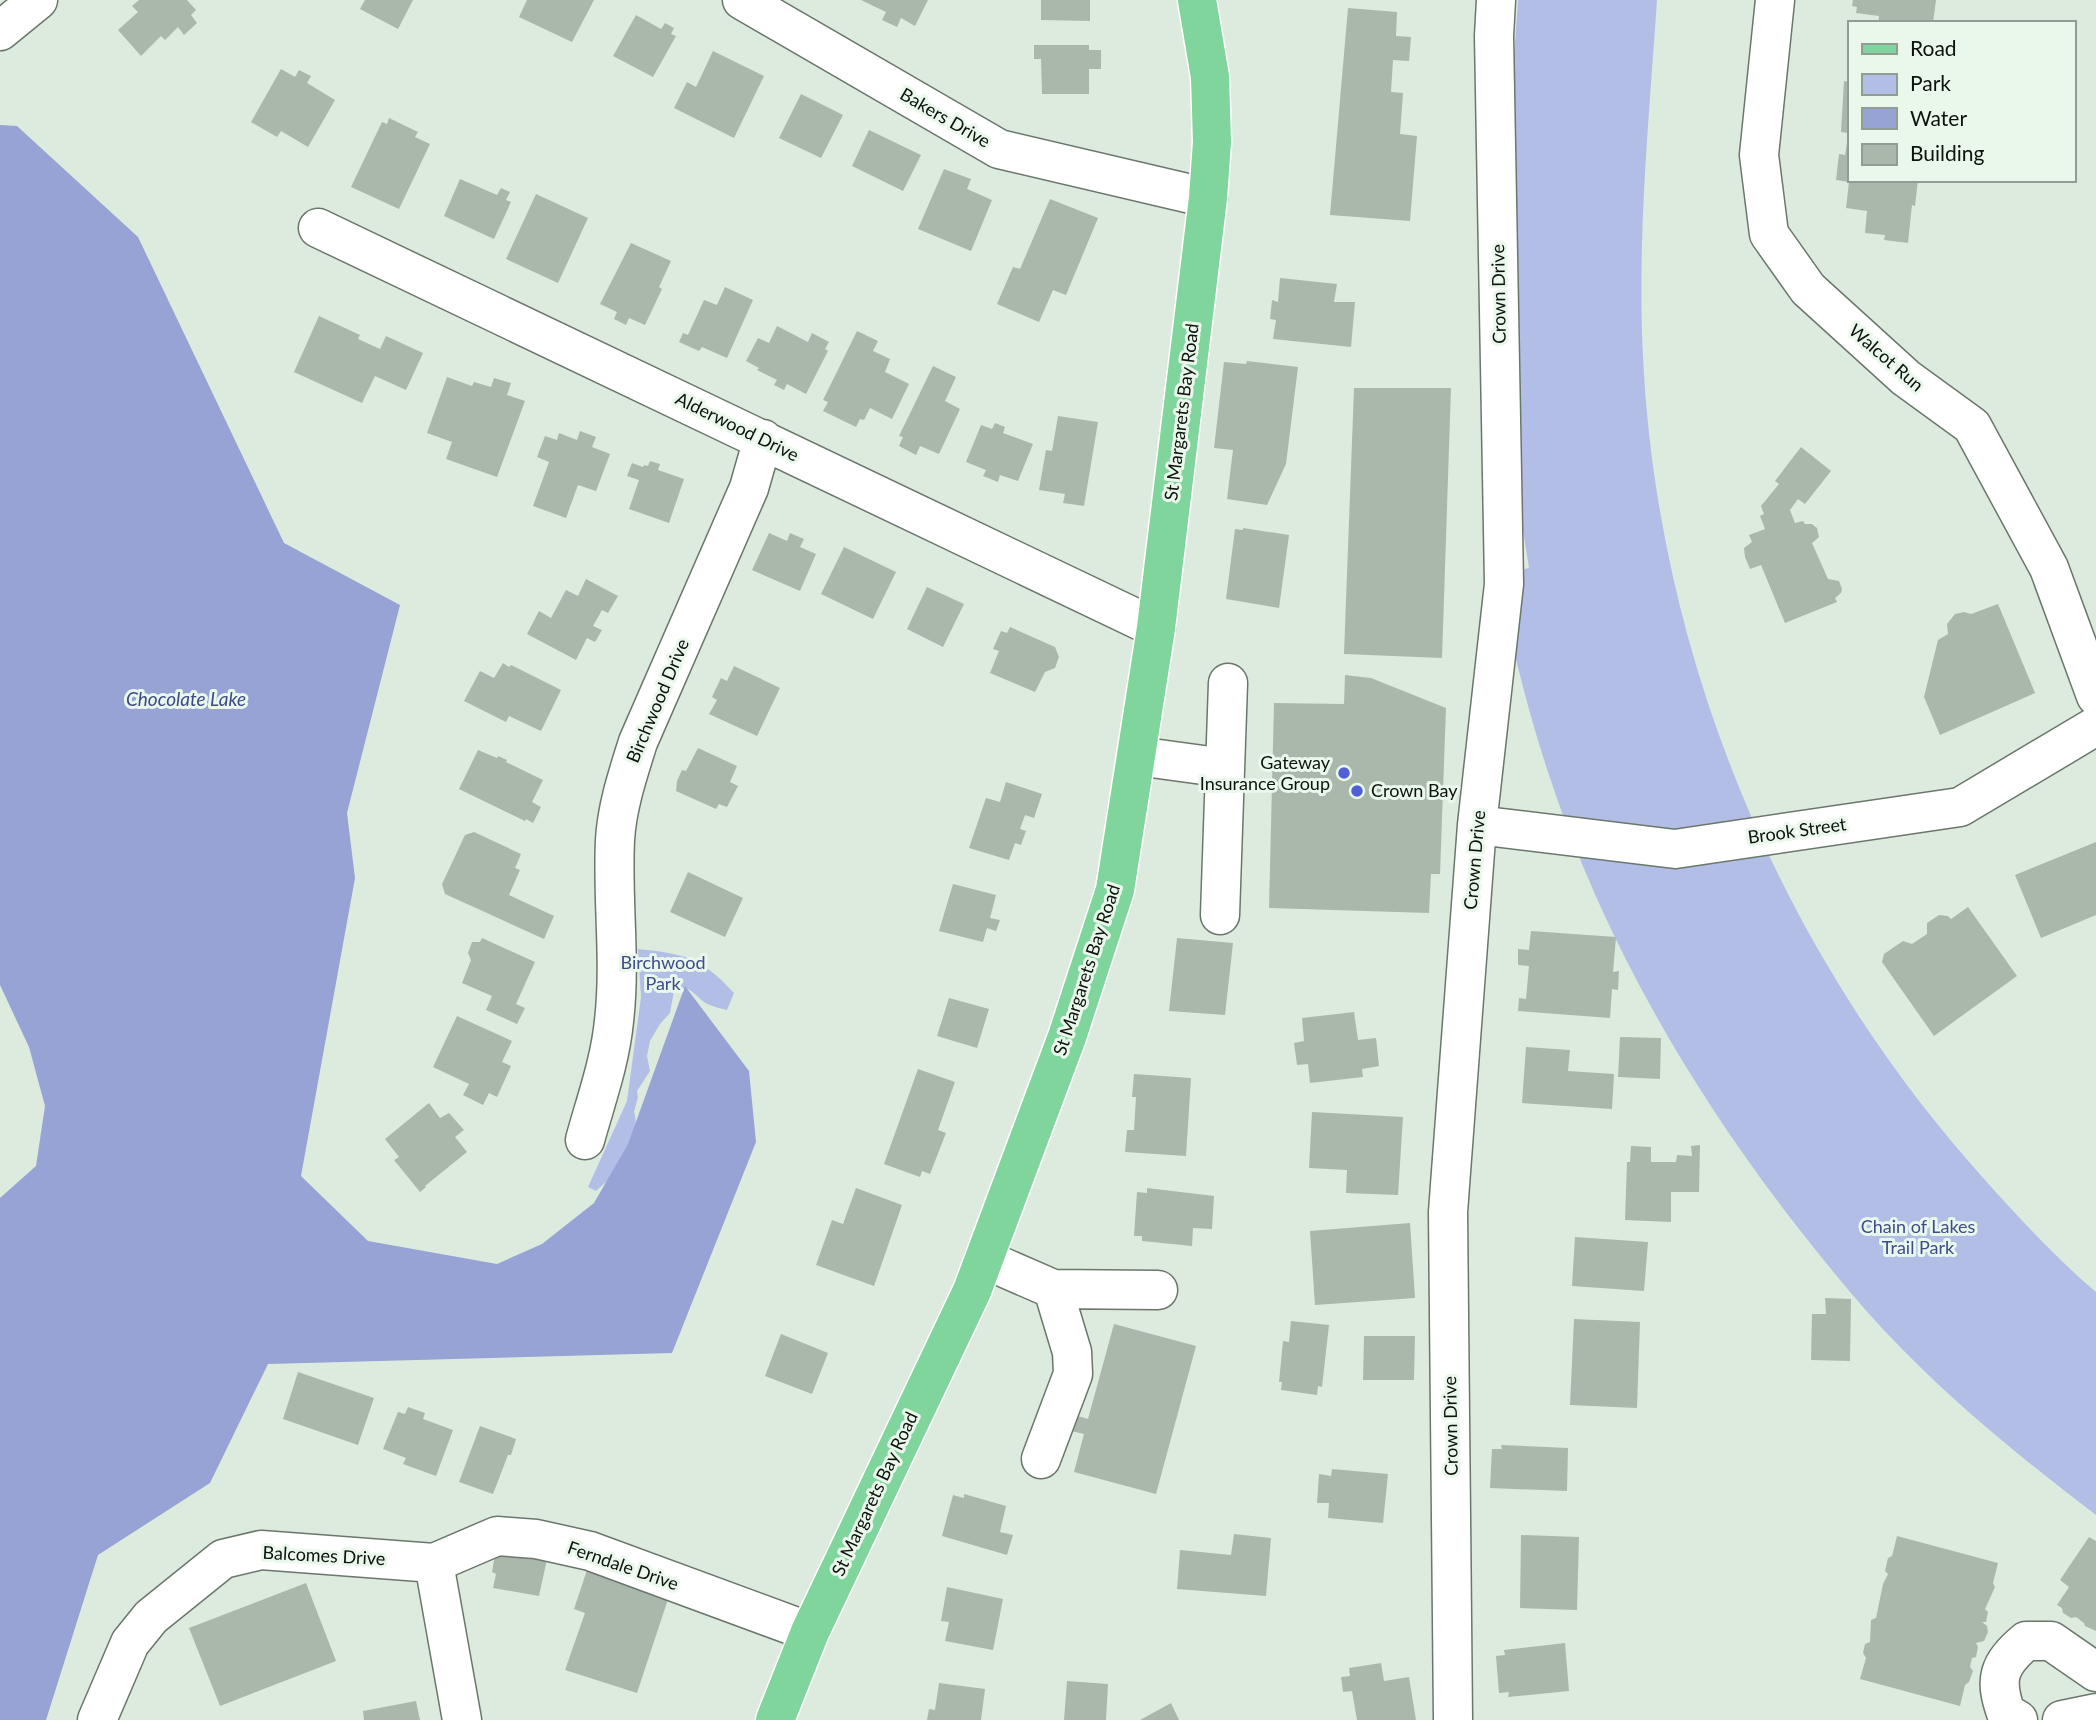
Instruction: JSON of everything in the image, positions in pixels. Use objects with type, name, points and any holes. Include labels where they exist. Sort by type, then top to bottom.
[{"type":"main road","name":"St Margarets Bay Road","points":[[775,1720],[810,1632],[972,1292],[1066,1037],[1115,890],[1156,628],[1208,198],[1212,142],[1210,77],[1197,0]]},
{"type":"street","points":[[0,31],[38,0]]},
{"type":"street","name":"Bakers Drive","points":[[743,0],[999,149],[1208,198]]},
{"type":"street","name":"Crown Drive","points":[[1453,1720],[1448,1212],[1477,825],[1504,583],[1496,0]]},
{"type":"street","name":"Walcot Run","points":[[1774,0],[1759,155],[1769,234],[1808,289],[1906,378],[1972,426],[2049,568],[2096,696]]},
{"type":"street","name":"Alderwood Drive","points":[[318,228],[1156,628]]},
{"type":"street","name":"Birchwood Drive","points":[[585,1140],[608,1061],[614,1020],[617,939],[615,837],[624,784],[638,742],[749,488],[763,439]]},
{"type":"street","points":[[1220,915],[1228,683]]},
{"type":"street","name":"Brook Street","points":[[1477,825],[1675,849],[1960,807],[2096,726]]},
{"type":"street","points":[[1137,757],[1225,768]]},
{"type":"street","points":[[984,1259],[1053,1289],[1158,1290]]},
{"type":"street","points":[[1041,1459],[1073,1374],[1072,1352],[1053,1289]]},
{"type":"street","name":"Ferndale Drive","points":[[434,1563],[497,1536],[536,1539],[590,1551],[810,1632]]},
{"type":"street","name":"Balcomes Drive","points":[[97,1720],[130,1643],[151,1617],[223,1559],[261,1550],[434,1563]]},
{"type":"street","points":[[434,1563],[462,1720]]},
{"type":"street","points":[[2018,1720],[2006,1713],[1998,1690],[2006,1658],[2026,1641],[2051,1642],[2096,1672]]},
{"type":"street","points":[[2062,1720],[2096,1713]]},
{"type":"green space","name":"Chain of Lakes Trail Park","points":[[1518,0],[1657,0],[1643,223],[1643,357],[1654,470],[1674,582],[1704,692],[1744,798],[1792,901],[1848,999],[1913,1093],[1985,1180],[2039,1238],[2096,1292],[2096,1515],[1997,1436],[1926,1373],[1863,1307],[1799,1229],[1722,1122],[1653,1010],[1622,952],[1569,831],[1532,721],[1496,575],[1529,568],[1516,487],[1507,156]]},
{"type":"green space","name":"Birchwood Park","points":[[638,949],[691,959],[712,972],[734,993],[727,1010],[706,1003],[691,990],[683,988],[674,991],[670,1013],[650,1041],[647,1056],[650,1071],[637,1091],[634,1134],[629,1150],[615,1174],[596,1191],[588,1187],[627,1101],[641,997]]},
{"type":"water","name":"Chocolate Lake","points":[[0,125],[17,126],[138,237],[284,543],[400,605],[347,813],[355,878],[301,1176],[368,1241],[497,1264],[542,1244],[594,1203],[628,1144],[685,986],[749,1071],[756,1142],[672,1353],[268,1364],[210,1483],[98,1555],[46,1720],[0,1720],[0,1198],[36,1166],[45,1106],[29,1047],[0,985]]},
{"type":"building","points":[[139,0],[187,0],[196,10],[191,15],[197,23],[184,35],[178,27],[165,40],[161,36],[141,56],[118,30],[138,12],[132,6]]},
{"type":"building","points":[[365,0],[413,0],[398,29],[360,9]]},
{"type":"building","points":[[527,0],[594,0],[572,42],[519,17]]},
{"type":"building","points":[[861,0],[928,0],[915,26],[901,18],[897,27],[882,20],[886,12]]},
{"type":"building","points":[[1041,0],[1090,0],[1090,21],[1041,20]]},
{"type":"building","points":[[1853,0],[1936,0],[1933,21],[1878,21],[1879,16],[1856,13],[1857,7],[1852,6]]},
{"type":"building","points":[[1348,8],[1397,12],[1396,36],[1411,37],[1409,61],[1393,60],[1391,92],[1403,93],[1400,134],[1417,136],[1410,221],[1330,215]]},
{"type":"building","points":[[636,15],[661,29],[665,23],[674,28],[671,34],[676,36],[653,77],[613,56]]},
{"type":"building","points":[[1034,45],[1089,45],[1089,50],[1101,50],[1101,69],[1089,69],[1089,94],[1042,94],[1041,59],[1034,59]]},
{"type":"building","points":[[713,51],[764,76],[734,138],[674,108],[687,82],[696,87]]},
{"type":"building","points":[[281,69],[295,77],[299,70],[311,76],[307,83],[335,100],[308,147],[281,131],[277,137],[251,122]]},
{"type":"building","points":[[1844,81],[1848,82],[1848,133],[1841,132]]},
{"type":"building","points":[[801,94],[843,115],[821,158],[779,138]]},
{"type":"building","points":[[389,118],[418,132],[415,137],[430,144],[399,209],[351,187],[382,122],[387,124]]},
{"type":"building","points":[[869,130],[921,155],[903,191],[852,166]]},
{"type":"building","points":[[1848,137],[1848,182],[1836,180],[1839,154],[1845,155]]},
{"type":"building","points":[[944,169],[971,179],[967,189],[992,200],[971,251],[918,229]]},
{"type":"building","points":[[460,179],[497,195],[501,188],[510,192],[506,200],[511,202],[494,239],[444,216]]},
{"type":"building","points":[[1849,182],[1918,182],[1908,243],[1884,240],[1885,235],[1865,233],[1867,211],[1846,208]]},
{"type":"building","points":[[536,194],[588,218],[558,283],[506,259]]},
{"type":"building","points":[[1050,199],[1098,218],[1066,295],[1053,290],[1039,322],[997,304],[1013,267],[1020,269]]},
{"type":"building","points":[[631,243],[671,261],[659,287],[662,289],[645,325],[629,318],[626,325],[614,319],[617,312],[600,304]]},
{"type":"building","points":[[1280,278],[1337,284],[1334,302],[1355,302],[1351,347],[1273,339],[1276,320],[1270,319],[1272,300],[1278,302]]},
{"type":"building","points":[[725,287],[753,300],[727,358],[702,347],[699,351],[679,342],[683,333],[688,335],[704,300],[717,305]]},
{"type":"building","points":[[319,316],[360,335],[358,339],[380,349],[386,336],[423,353],[406,390],[375,376],[362,403],[294,372]]},
{"type":"building","points":[[777,326],[808,342],[812,333],[829,342],[825,349],[828,351],[806,394],[787,384],[784,390],[774,385],[777,380],[746,361],[758,338],[769,343]]},
{"type":"building","points":[[857,331],[878,341],[873,351],[890,359],[885,372],[909,384],[892,419],[870,408],[864,420],[860,419],[856,427],[823,411],[828,402],[823,400]]},
{"type":"building","points":[[1247,361],[1298,367],[1286,464],[1267,505],[1227,499],[1233,450],[1214,448],[1224,362],[1246,364]]},
{"type":"building","points":[[933,366],[956,377],[945,401],[960,409],[939,454],[920,446],[916,455],[899,446],[903,437],[899,436]]},
{"type":"building","points":[[447,377],[472,386],[474,382],[491,387],[494,378],[511,383],[507,395],[525,401],[497,477],[446,459],[452,442],[427,433]]},
{"type":"building","points":[[1354,388],[1451,388],[1442,658],[1344,654]]},
{"type":"building","points":[[1058,416],[1098,422],[1084,506],[1063,503],[1065,494],[1039,490],[1046,450],[1052,451]]},
{"type":"building","points":[[995,423],[1005,427],[1003,433],[1033,444],[1018,481],[1000,475],[998,482],[983,476],[986,470],[966,462],[981,425],[992,429]]},
{"type":"building","points":[[580,431],[596,437],[592,447],[610,454],[596,491],[578,485],[566,518],[533,506],[549,462],[537,457],[545,436],[557,440],[559,433],[577,440]]},
{"type":"building","points":[[1801,447],[1831,471],[1805,504],[1798,499],[1790,510],[1795,523],[1803,521],[1817,528],[1819,537],[1812,543],[1828,579],[1839,581],[1842,589],[1835,598],[1837,602],[1785,623],[1761,565],[1750,569],[1744,548],[1752,542],[1749,535],[1765,529],[1760,516],[1764,514],[1761,506],[1779,484],[1775,481]]},
{"type":"building","points":[[650,461],[660,464],[658,470],[684,479],[669,523],[629,509],[639,480],[627,476],[632,463],[643,467],[648,466]]},
{"type":"building","points":[[1235,529],[1289,535],[1279,608],[1226,599]]},
{"type":"building","points":[[769,533],[787,541],[790,533],[804,539],[800,547],[816,554],[800,591],[752,570]]},
{"type":"building","points":[[844,547],[896,572],[873,619],[821,594]]},
{"type":"building","points":[[586,579],[618,596],[608,613],[602,610],[593,626],[602,630],[595,642],[587,638],[576,660],[527,634],[539,611],[551,618],[566,590],[578,596]]},
{"type":"building","points":[[927,587],[964,604],[943,647],[907,629]]},
{"type":"building","points":[[1998,604],[2035,693],[1940,735],[1924,697],[1938,640],[1948,634],[1947,624],[1955,614],[1971,614]]},
{"type":"building","points":[[1010,627],[1055,647],[1059,657],[1055,668],[1045,672],[1035,692],[990,673],[999,651],[993,649],[1001,631],[1007,633]]},
{"type":"building","points":[[503,663],[561,690],[541,731],[509,716],[506,722],[464,701],[480,671],[494,678]]},
{"type":"building","points":[[734,666],[780,688],[757,736],[709,714],[717,700],[712,697],[721,678],[727,681]]},
{"type":"building","name":"Crown Bay","points":[[1345,675],[1371,678],[1446,708],[1440,874],[1431,874],[1429,913],[1269,908],[1274,703],[1344,704]]},
{"type":"building","points":[[698,748],[737,766],[730,782],[738,786],[727,807],[719,804],[716,809],[676,791],[682,770],[686,771]]},
{"type":"building","points":[[478,750],[507,760],[506,762],[543,780],[532,802],[541,807],[533,823],[459,789]]},
{"type":"building","points":[[1006,782],[1042,794],[1034,818],[1025,815],[1020,829],[1026,831],[1021,845],[1015,843],[1009,860],[969,848],[986,798],[1000,802]]},
{"type":"building","points":[[474,832],[521,854],[515,868],[520,870],[509,895],[554,916],[544,939],[445,894],[442,884],[465,835]]},
{"type":"building","points":[[2096,842],[2096,915],[2041,938],[2015,875]]},
{"type":"building","points":[[688,872],[743,898],[725,937],[670,912]]},
{"type":"building","points":[[953,884],[996,895],[990,918],[1000,920],[996,931],[987,928],[983,942],[939,931]]},
{"type":"building","points":[[1968,907],[2017,976],[1934,1036],[1882,962],[1884,954],[1903,941],[1912,944],[1927,934],[1927,923],[1939,915],[1951,919]]},
{"type":"building","points":[[1531,931],[1616,937],[1613,972],[1619,971],[1618,990],[1612,989],[1610,1018],[1518,1011],[1519,998],[1526,999],[1529,966],[1518,965],[1518,949],[1529,950]]},
{"type":"building","points":[[482,938],[535,962],[516,1004],[525,1008],[517,1024],[486,1010],[492,996],[462,983],[471,960],[468,953],[472,942],[480,942]]},
{"type":"building","points":[[1177,938],[1233,943],[1225,1015],[1169,1011]]},
{"type":"building","points":[[949,998],[989,1009],[977,1048],[937,1036]]},
{"type":"building","points":[[1354,1012],[1358,1040],[1376,1038],[1379,1066],[1362,1069],[1363,1077],[1310,1083],[1308,1064],[1297,1065],[1294,1043],[1304,1041],[1302,1018]]},
{"type":"building","points":[[457,1016],[512,1041],[502,1062],[511,1066],[497,1097],[489,1093],[483,1105],[463,1095],[469,1084],[433,1067]]},
{"type":"building","points":[[1620,1037],[1661,1038],[1660,1079],[1618,1077]]},
{"type":"building","points":[[1526,1047],[1570,1050],[1568,1071],[1614,1074],[1612,1109],[1522,1103]]},
{"type":"building","points":[[918,1069],[955,1082],[938,1130],[946,1133],[930,1174],[922,1171],[920,1177],[884,1164]]},
{"type":"building","points":[[1134,1074],[1191,1078],[1186,1156],[1125,1152],[1127,1130],[1134,1130]]},
{"type":"building","points":[[429,1103],[440,1118],[449,1113],[464,1130],[455,1137],[467,1152],[420,1192],[394,1160],[399,1157],[385,1139]]},
{"type":"building","points":[[1312,1112],[1403,1117],[1398,1195],[1346,1193],[1347,1170],[1309,1168]]},
{"type":"building","points":[[1700,1145],[1699,1192],[1671,1192],[1671,1222],[1625,1220],[1627,1162],[1630,1162],[1631,1146],[1651,1147],[1651,1162],[1676,1162],[1677,1155],[1692,1156],[1691,1146]]},
{"type":"building","points":[[856,1188],[902,1205],[874,1286],[816,1265],[832,1220],[843,1224]]},
{"type":"building","points":[[1147,1188],[1214,1196],[1212,1229],[1193,1228],[1192,1246],[1142,1241],[1142,1236],[1134,1236],[1137,1192],[1147,1193]]},
{"type":"building","points":[[1410,1223],[1415,1298],[1315,1305],[1310,1231]]},
{"type":"building","points":[[1575,1237],[1648,1242],[1644,1291],[1572,1286]]},
{"type":"building","points":[[1825,1298],[1851,1299],[1850,1361],[1811,1360],[1812,1314],[1826,1314]]},
{"type":"building","points":[[1574,1319],[1640,1322],[1637,1408],[1570,1405]]},
{"type":"building","points":[[1291,1321],[1329,1325],[1322,1387],[1318,1386],[1317,1395],[1281,1390],[1282,1382],[1279,1382],[1283,1341],[1289,1342]]},
{"type":"building","points":[[1114,1324],[1196,1346],[1156,1494],[1074,1472],[1084,1434],[1067,1430],[1071,1414],[1088,1419]]},
{"type":"building","points":[[781,1334],[828,1353],[812,1394],[765,1376]]},
{"type":"building","points":[[1364,1336],[1415,1336],[1414,1380],[1363,1380]]},
{"type":"building","points":[[298,1372],[374,1398],[358,1445],[283,1419]]},
{"type":"building","points":[[408,1407],[425,1413],[423,1419],[453,1430],[436,1476],[403,1464],[406,1458],[383,1449],[398,1412],[405,1414]]},
{"type":"building","points":[[480,1426],[516,1439],[493,1494],[459,1482]]},
{"type":"building","points":[[1501,1445],[1568,1448],[1567,1491],[1490,1488],[1492,1449],[1502,1449]]},
{"type":"building","points":[[1332,1469],[1388,1474],[1383,1523],[1328,1518],[1329,1503],[1317,1503],[1319,1474],[1331,1476]]},
{"type":"building","points":[[964,1494],[1006,1506],[1000,1532],[1013,1535],[1007,1555],[942,1536],[953,1495],[964,1498]]},
{"type":"building","points":[[1234,1534],[1271,1538],[1266,1596],[1177,1589],[1180,1550],[1231,1555]]},
{"type":"building","points":[[1521,1535],[1579,1537],[1577,1610],[1520,1608]]},
{"type":"building","points":[[1897,1536],[1998,1563],[1993,1583],[1995,1587],[1985,1609],[1988,1612],[1986,1622],[1982,1622],[1987,1626],[1988,1632],[1984,1641],[1976,1643],[1976,1657],[1972,1658],[1970,1667],[1973,1671],[1965,1685],[1960,1706],[1860,1679],[1866,1658],[1863,1653],[1865,1644],[1870,1642],[1871,1620],[1876,1618],[1883,1584],[1888,1574],[1885,1571],[1888,1558],[1892,1556]]},
{"type":"building","points":[[2089,1537],[2096,1541],[2096,1631],[2085,1626],[2076,1617],[2071,1618],[2063,1613],[2062,1608],[2057,1605],[2069,1587],[2060,1580]]},
{"type":"building","points":[[504,1542],[549,1550],[539,1596],[493,1588],[496,1574],[492,1572],[495,1555],[501,1557]]},
{"type":"building","points":[[589,1564],[671,1590],[637,1693],[565,1670],[585,1613],[574,1609]]},
{"type":"building","points":[[306,1583],[336,1661],[220,1706],[189,1628]]},
{"type":"building","points":[[947,1587],[1003,1599],[993,1650],[945,1641],[949,1622],[941,1621]]},
{"type":"building","points":[[1565,1643],[1569,1691],[1508,1697],[1509,1692],[1499,1693],[1496,1656],[1505,1655],[1504,1650]]},
{"type":"building","points":[[1381,1663],[1384,1681],[1409,1677],[1416,1720],[1357,1720],[1352,1691],[1343,1692],[1341,1677],[1350,1676],[1349,1668]]},
{"type":"building","points":[[1067,1681],[1108,1684],[1106,1720],[1064,1720]]},
{"type":"building","points":[[939,1683],[985,1689],[981,1720],[927,1720],[929,1709],[935,1710]]},
{"type":"building","points":[[416,1701],[420,1720],[364,1720],[363,1711]]},
{"type":"building","points":[[1171,1703],[1179,1720],[1140,1720]]},
{"type":"place","name":"Gateway Insurance Group","points":[[1344,773]]},
{"type":"place","name":"Crown Bay","points":[[1357,791]]}]
